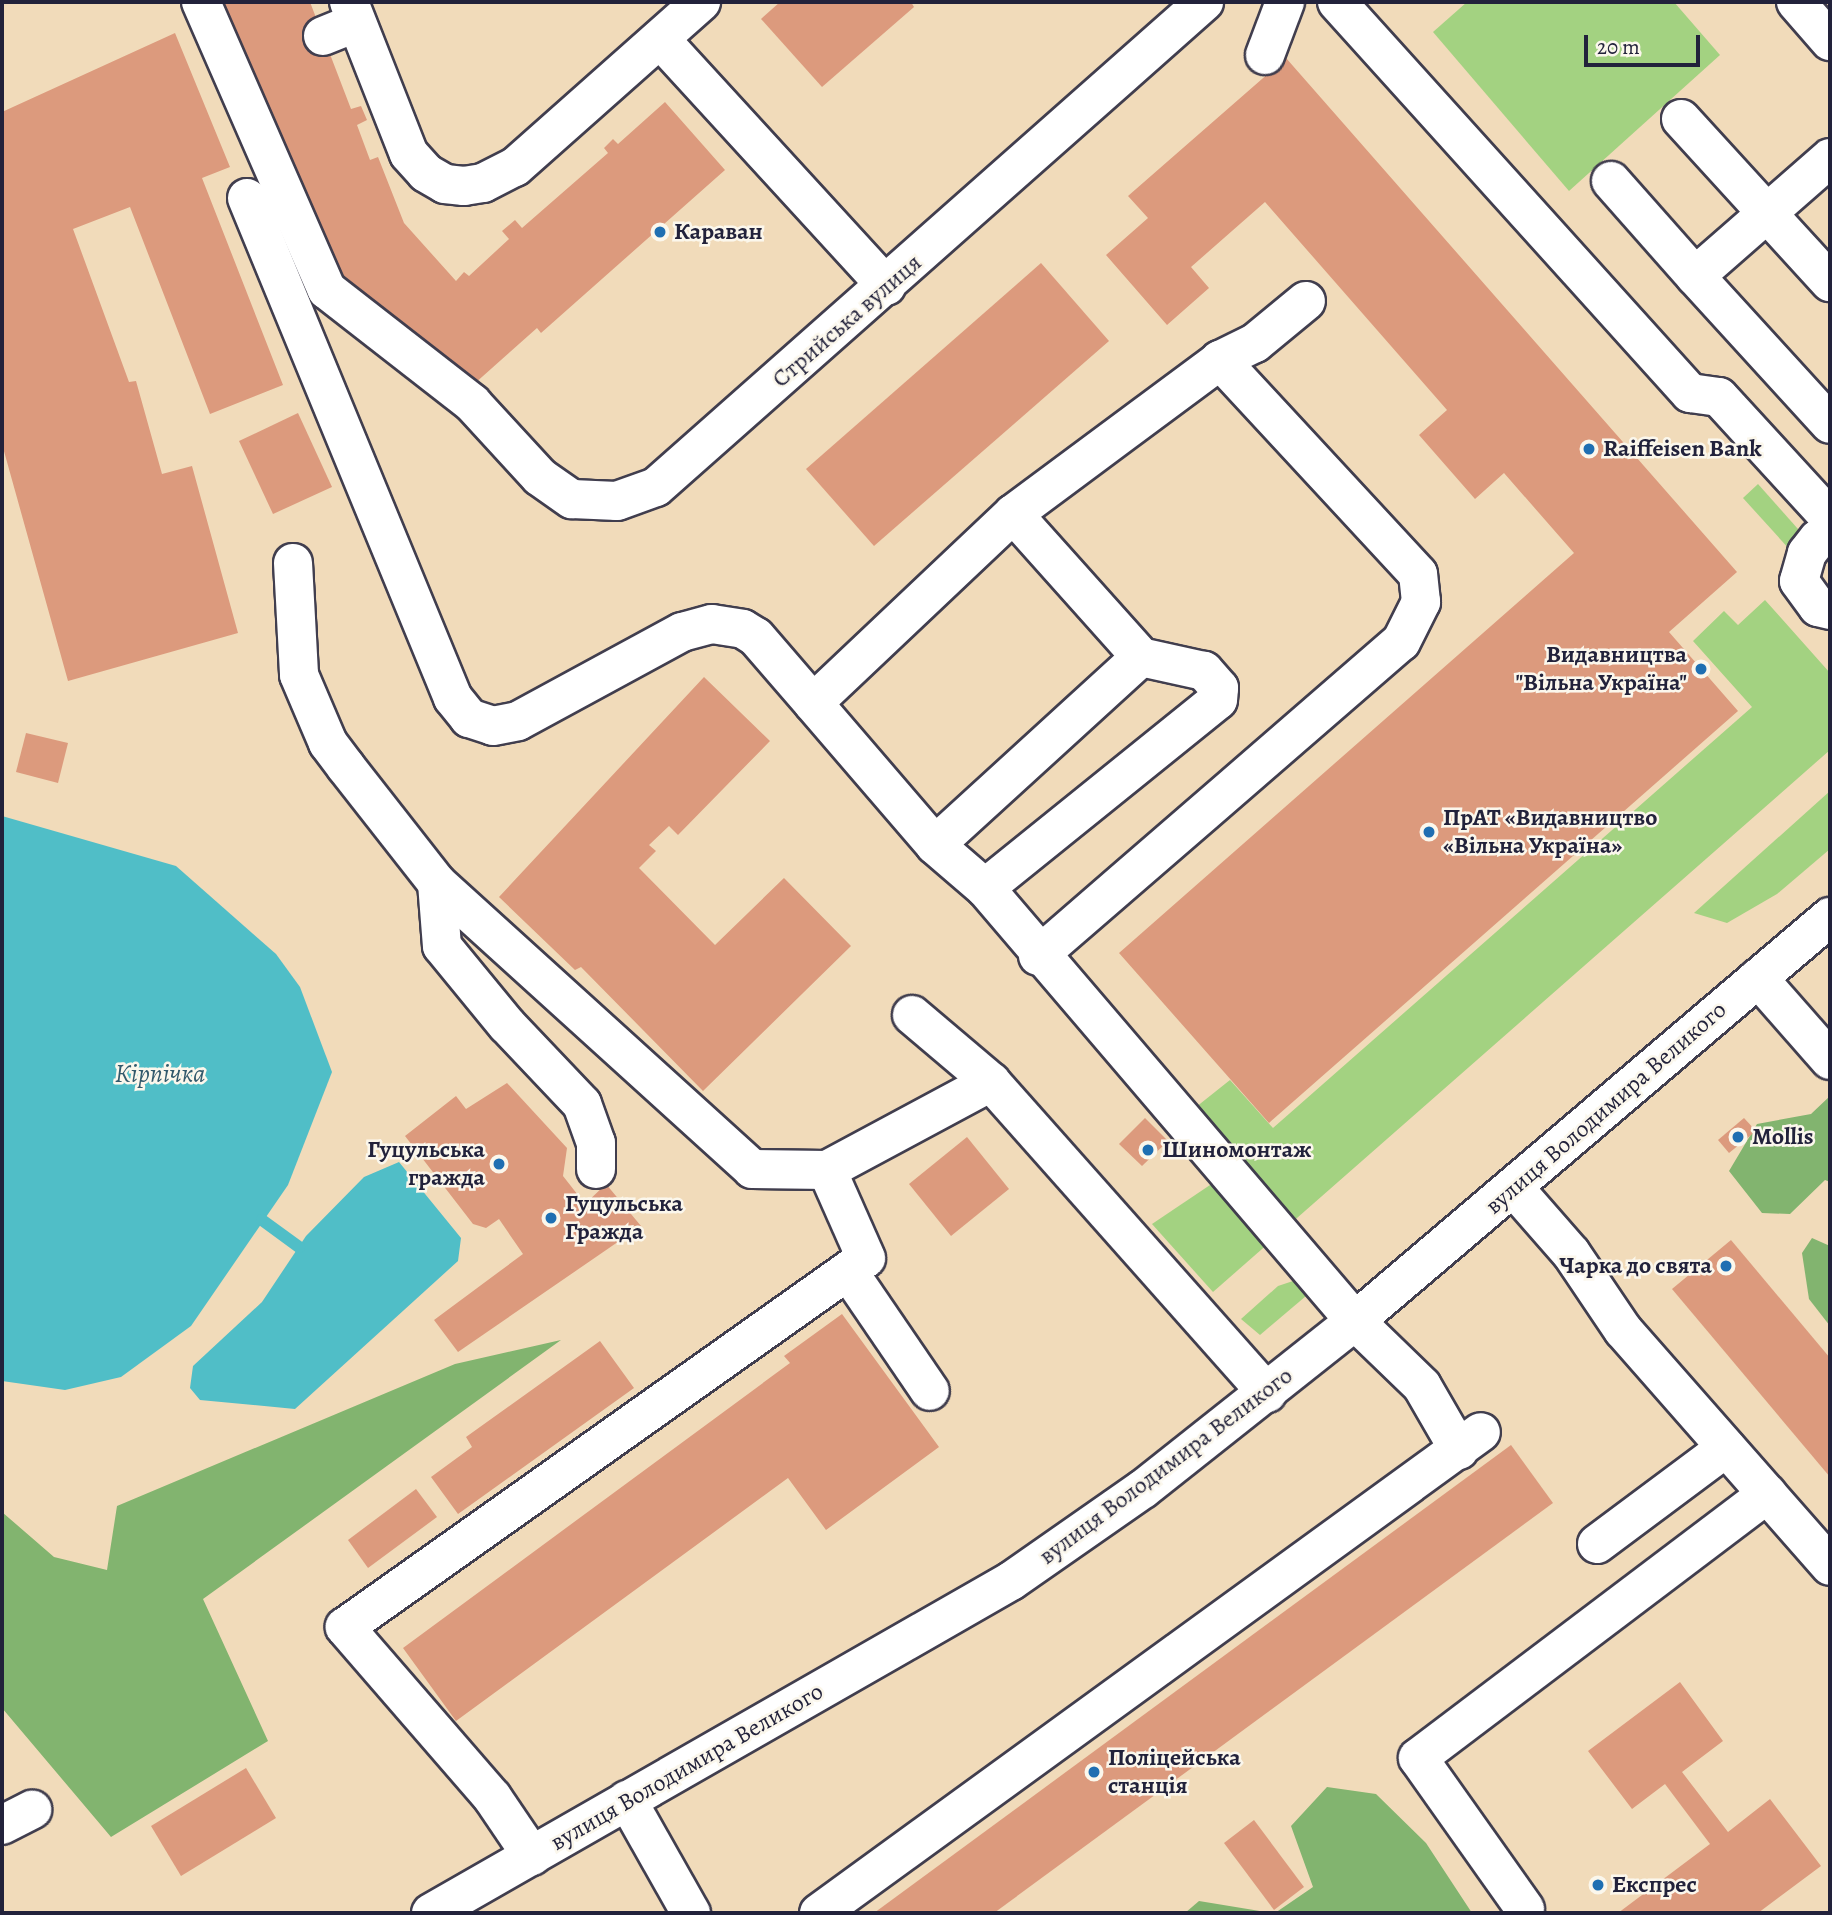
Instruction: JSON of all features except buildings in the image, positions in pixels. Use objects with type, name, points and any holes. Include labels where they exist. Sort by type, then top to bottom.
[{"type":"main road","name":"Стрийська вулиця","points":[[201,2],[327,290],[472,403],[540,477],[572,499],[617,501],[656,487],[1204,2]]},
{"type":"main road","points":[[343,20],[409,154],[426,173],[445,184],[464,186],[492,180],[515,167],[701,2]]},
{"type":"main road","points":[[1265,55],[1285,2]]},
{"type":"main road","points":[[1337,2],[1690,393],[1719,397],[1830,518]]},
{"type":"main road","points":[[1796,2],[1830,41]]},
{"type":"main road","points":[[660,39],[886,286]]},
{"type":"main road","points":[[1681,119],[1830,282]]},
{"type":"main road","points":[[1695,276],[1830,158]]},
{"type":"main road","points":[[1611,181],[1830,424]]},
{"type":"main road","points":[[247,198],[453,698],[469,718],[493,726],[518,721],[682,632],[712,624],[743,629],[756,637],[936,845],[985,888],[1038,956],[1355,1321],[1422,1386],[1470,1441],[819,1913]]},
{"type":"main road","points":[[813,703],[1013,514],[1220,360],[1255,343],[1306,301]]},
{"type":"main road","points":[[1038,956],[1401,642],[1421,603],[1418,573],[1220,360]]},
{"type":"main road","points":[[985,888],[1218,699],[1219,688],[1204,671],[1141,657],[1013,514]]},
{"type":"main road","points":[[1830,533],[1818,539],[1807,553],[1800,581],[1818,607],[1830,610]]},
{"type":"main road","points":[[293,563],[299,675],[328,743],[436,883],[752,1169],[827,1170],[991,1082]]},
{"type":"main road","points":[[936,845],[1141,657]]},
{"type":"main road","points":[[436,883],[442,946],[506,1025],[582,1104],[596,1143],[596,1169]]},
{"type":"main road","name":"вулиця Володимира Великого","points":[[431,1913],[1011,1581],[1143,1489],[1355,1321],[1830,917]]},
{"type":"main road","points":[[1758,978],[1830,1060]]},
{"type":"main road","points":[[912,1015],[991,1082],[1065,1178],[1267,1393]]},
{"type":"main road","points":[[532,1856],[492,1797],[345,1628],[866,1258],[827,1170]]},
{"type":"main road","points":[[1514,1188],[1571,1253],[1623,1330],[1830,1566]]},
{"type":"main road","points":[[848,1271],[930,1391]]},
{"type":"main road","points":[[1597,1544],[1726,1448]]},
{"type":"main road","points":[[1525,1909],[1418,1758],[1767,1494]]},
{"type":"main road","points":[[627,1800],[691,1913]]},
{"type":"green space","points":[[1467,2],[1674,2],[1720,55],[1569,191],[1433,32]]},
{"type":"green space","points":[[1758,484],[1806,538],[1791,551],[1743,498]]},
{"type":"green space","points":[[1765,600],[1830,673],[1830,750],[1289,1225],[1186,1115],[1230,1080],[1273,1128],[1752,707],[1693,641],[1724,611],[1738,625]]},
{"type":"green space","points":[[1830,791],[1830,849],[1777,894],[1727,923],[1694,913]]},
{"type":"green space","points":[[1830,1096],[1830,1182],[1825,1180],[1790,1214],[1762,1213],[1729,1171],[1757,1124],[1811,1114]]},
{"type":"green space","points":[[1216,1181],[1270,1242],[1213,1292],[1152,1224]]},
{"type":"green space","points":[[1812,1238],[1830,1246],[1830,1326],[1809,1299],[1802,1253]]},
{"type":"green space","points":[[1293,1281],[1306,1296],[1260,1335],[1241,1319],[1278,1286]]},
{"type":"green space","points":[[561,1340],[203,1599],[268,1741],[111,1837],[2,1708],[2,1512],[54,1557],[107,1570],[117,1506],[455,1364]]},
{"type":"green space","points":[[1327,1787],[1376,1794],[1426,1843],[1472,1913],[1275,1913],[1313,1887],[1291,1826]]},
{"type":"green space","points":[[1199,1901],[1272,1913],[1185,1913]]},
{"type":"water","name":"Кірпічка","points":[[2,816],[176,866],[276,954],[300,987],[332,1072],[288,1185],[191,1326],[121,1377],[65,1390],[2,1381]]},
{"type":"water","points":[[399,1162],[461,1238],[458,1261],[295,1409],[200,1400],[190,1388],[193,1366],[262,1302],[306,1236],[364,1177]]},
{"type":"waterway","points":[[262,1220],[299,1247]]},
{"type":"place","name":"Караван","points":[[660,232]]},
{"type":"place","name":"Raiffeisen Bank","points":[[1589,449]]},
{"type":"place","name":"Видавництва \"Вільна Україна\"","points":[[1701,669]]},
{"type":"place","name":"ПрАТ «Видавництво «Вільна Україна»","points":[[1429,832]]},
{"type":"place","name":"Mollis","points":[[1738,1137]]},
{"type":"place","name":"Шиномонтаж","points":[[1148,1150]]},
{"type":"place","name":"Гуцульська гражда","points":[[499,1164]]},
{"type":"place","name":"Гуцульська Гражда","points":[[551,1218]]},
{"type":"place","name":"Чарка до свята","points":[[1726,1266]]},
{"type":"place","name":"Поліцейська станція","points":[[1094,1772]]},
{"type":"place","name":"Експрес","points":[[1598,1885]]}]
